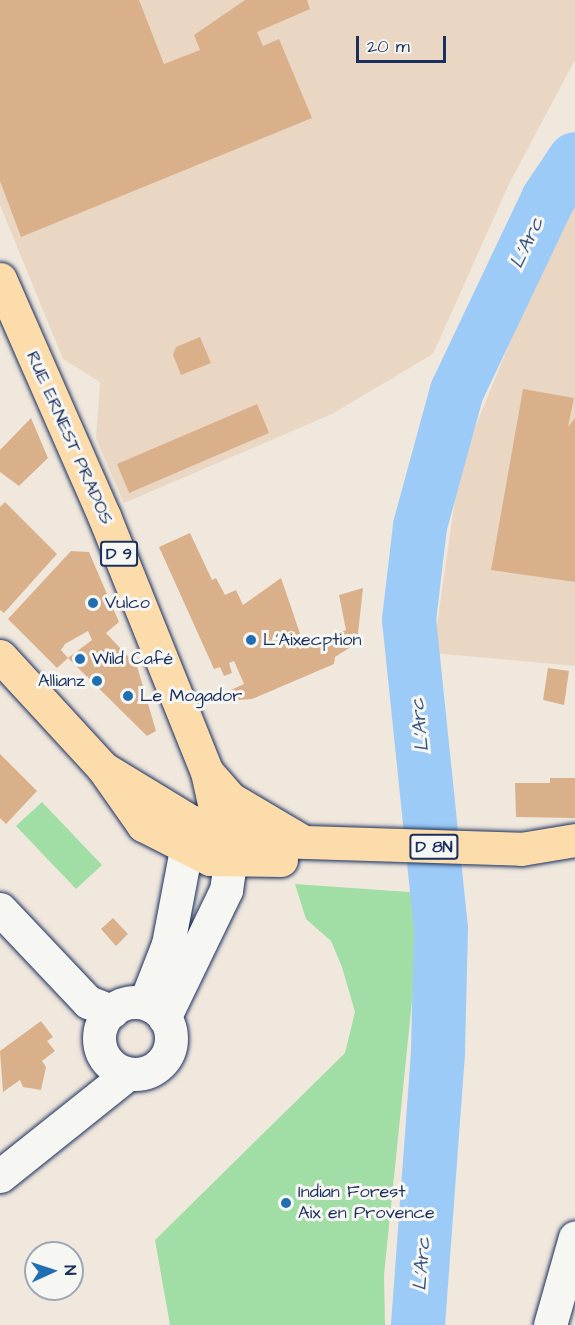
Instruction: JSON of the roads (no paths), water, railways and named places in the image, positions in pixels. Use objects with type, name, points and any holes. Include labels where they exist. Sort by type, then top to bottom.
[{"type":"main road","name":"RUE ERNEST PRADOS","points":[[0,279],[104,516],[207,772],[225,849]]},
{"type":"main road","points":[[0,656],[103,768],[143,825],[186,850]]},
{"type":"main road","points":[[103,768],[225,849],[308,844]]},
{"type":"main road","points":[[207,772],[231,799],[308,844]]},
{"type":"main road","name":"D 8N","points":[[308,844],[520,849],[575,840]]},
{"type":"main road","name":"D 8N","points":[[225,849],[275,861],[347,845]]},
{"type":"main road","name":"D 8N","points":[[520,849],[575,863]]},
{"type":"street","points":[[201,838],[225,849],[226,890],[154,1011],[186,850],[201,838]]},
{"type":"street","points":[[0,909],[88,1002],[112,1011]]},
{"type":"street","points":[[132,1003],[154,1011],[171,1041],[162,1063],[147,1072],[117,1065],[100,1030],[112,1011],[132,1003]]},
{"type":"street","points":[[0,1176],[75,1112],[117,1065]]},
{"type":"street","points":[[550,1325],[575,1237]]},
{"type":"waterway","name":"L'Arc","points":[[418,1325],[438,1051],[441,929],[409,620],[420,526],[457,391],[548,199],[575,159]]},
{"type":"place","name":"Vulco","points":[[93,603]]},
{"type":"place","name":"L'Aixecption","points":[[251,640]]},
{"type":"place","name":"Wild Café","points":[[80,659]]},
{"type":"place","name":"Allianz","points":[[97,681]]},
{"type":"place","name":"Le Mogador","points":[[128,696]]},
{"type":"place","name":"Indian Forest Aix en Provence","points":[[286,1203]]}]
